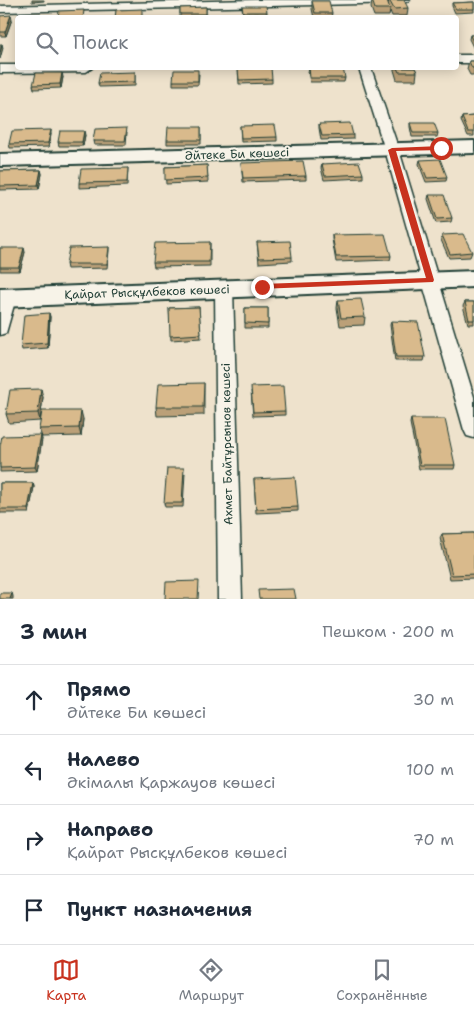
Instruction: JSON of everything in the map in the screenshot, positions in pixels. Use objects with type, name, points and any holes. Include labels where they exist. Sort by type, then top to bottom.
[{"type":"main road","name":"Әйтеке Би көшесі","points":[[0,160],[474,147]]},
{"type":"main road","name":"Қайрат Рысқұлбеков көшесі","points":[[4,298],[474,279]]},
{"type":"street","points":[[0,9],[345,4],[404,0]]},
{"type":"street","points":[[459,59],[474,59]]},
{"type":"street","points":[[0,69],[15,69]]},
{"type":"street","points":[[366,70],[392,150],[474,430]]},
{"type":"street","name":"Ахмет Байтұрсынов көшесі","points":[[224,289],[230,599]]},
{"type":"street","points":[[0,328],[4,298]]},
{"type":"building","points":[[372,0],[387,0],[390,9],[375,9]]},
{"type":"building","points":[[389,0],[404,0],[408,8],[394,9]]},
{"type":"building","points":[[312,1],[329,1],[332,13],[315,13]]},
{"type":"building","points":[[474,2],[474,9],[456,9],[452,3]]},
{"type":"building","points":[[242,6],[266,6],[267,12],[243,12]]},
{"type":"building","points":[[206,7],[206,14],[180,14],[180,8]]},
{"type":"building","points":[[142,9],[142,15],[115,15],[116,10]]},
{"type":"building","points":[[84,10],[83,15],[58,15],[59,11]]},
{"type":"building","points":[[11,15],[5,32],[0,32],[0,16]]},
{"type":"building","points":[[470,35],[474,35],[474,44]]},
{"type":"building","points":[[469,61],[474,61],[474,68],[472,68]]},
{"type":"building","points":[[174,70],[198,70],[198,81],[173,81]]},
{"type":"building","points":[[238,70],[271,70],[272,79],[239,80]]},
{"type":"building","points":[[309,70],[343,70],[345,78],[310,78]]},
{"type":"building","points":[[398,70],[416,70],[417,72],[399,72]]},
{"type":"building","points":[[135,72],[135,82],[98,83],[100,73]]},
{"type":"building","points":[[36,73],[62,73],[60,84],[33,85]]},
{"type":"building","points":[[474,116],[474,132],[468,132],[462,117]]},
{"type":"building","points":[[350,123],[353,135],[322,136],[319,124]]},
{"type":"building","points":[[410,123],[434,123],[438,133],[413,133]]},
{"type":"building","points":[[275,125],[277,137],[241,138],[240,126]]},
{"type":"building","points":[[168,127],[201,127],[201,140],[167,140]]},
{"type":"building","points":[[127,128],[125,141],[93,141],[95,129]]},
{"type":"building","points":[[51,130],[48,143],[9,144],[12,131]]},
{"type":"building","points":[[60,131],[84,131],[82,142],[58,142]]},
{"type":"building","points":[[440,159],[447,177],[427,178],[420,160]]},
{"type":"building","points":[[303,161],[306,176],[243,178],[241,163]]},
{"type":"building","points":[[359,162],[363,174],[325,176],[322,164]]},
{"type":"building","points":[[207,165],[208,178],[165,180],[165,167]]},
{"type":"building","points":[[128,168],[127,182],[79,183],[81,169]]},
{"type":"building","points":[[41,170],[38,185],[0,186],[0,171]]},
{"type":"building","points":[[429,195],[444,195],[452,218],[437,219]]},
{"type":"building","points":[[385,234],[391,256],[336,257],[332,235]]},
{"type":"building","points":[[463,234],[472,252],[450,254],[442,235]]},
{"type":"building","points":[[290,241],[292,257],[259,258],[257,242]]},
{"type":"building","points":[[210,242],[209,262],[153,262],[155,243]]},
{"type":"building","points":[[109,247],[107,264],[66,264],[69,248]]},
{"type":"building","points":[[0,248],[24,248],[19,267],[0,267]]},
{"type":"building","points":[[361,299],[365,317],[341,318],[338,300]]},
{"type":"building","points":[[465,302],[474,302],[474,320],[469,320]]},
{"type":"building","points":[[199,307],[201,334],[170,336],[169,308]]},
{"type":"building","points":[[245,308],[268,308],[268,324],[245,323]]},
{"type":"building","points":[[49,313],[47,343],[21,345],[24,315]]},
{"type":"building","points":[[391,321],[418,322],[425,357],[396,357]]},
{"type":"building","points":[[204,383],[203,407],[156,407],[158,384]]},
{"type":"building","points":[[283,386],[285,411],[253,412],[251,387]]},
{"type":"building","points":[[41,389],[38,413],[6,414],[10,390]]},
{"type":"building","points":[[42,411],[81,411],[79,428],[39,429]]},
{"type":"building","points":[[411,419],[445,419],[455,465],[420,465]]},
{"type":"building","points":[[41,435],[35,467],[0,468],[2,436]]},
{"type":"building","points":[[167,468],[184,468],[182,503],[164,503]]},
{"type":"building","points":[[295,477],[298,507],[256,509],[254,479]]},
{"type":"building","points":[[0,483],[33,483],[28,509],[0,509]]},
{"type":"building","points":[[474,533],[474,574],[452,575],[442,534]]},
{"type":"building","points":[[199,581],[198,599],[165,599],[166,582]]},
{"type":"building","points":[[294,589],[296,599],[259,599],[258,590]]},
{"type":"building","points":[[0,593],[12,593],[10,599],[0,599]]},
{"type":"route","points":[[262,287],[430,280],[392,150],[441,148]]}]
